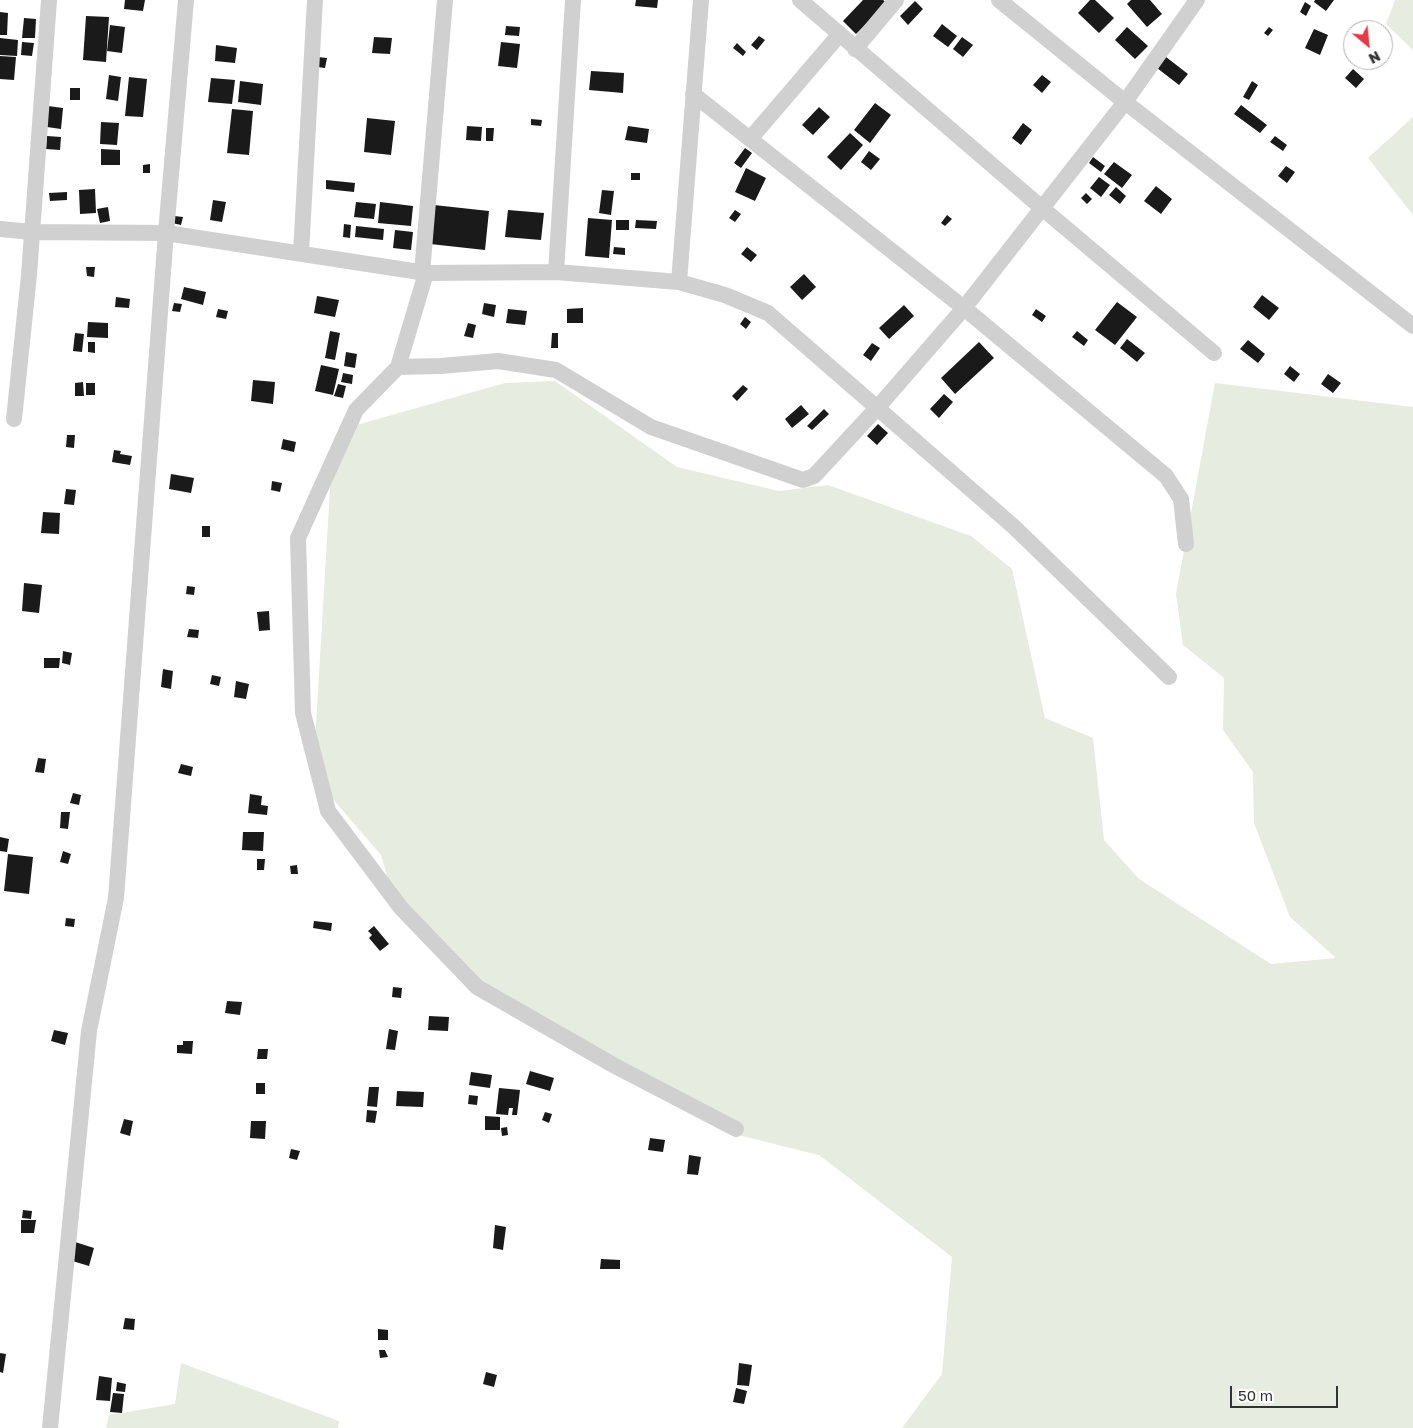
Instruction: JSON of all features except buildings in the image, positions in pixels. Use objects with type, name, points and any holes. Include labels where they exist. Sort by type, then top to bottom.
[{"type":"street","points":[[14,419],[32,232],[49,0]]},
{"type":"street","points":[[50,1428],[89,1031],[116,898],[166,233],[186,0]]},
{"type":"street","points":[[301,253],[316,0]]},
{"type":"street","points":[[445,0],[424,273],[398,367],[356,410],[298,538],[303,712],[328,811],[401,908],[477,987],[615,1066],[736,1129]]},
{"type":"street","points":[[556,272],[573,0]]},
{"type":"street","points":[[679,282],[700,0]]},
{"type":"street","points":[[800,0],[1214,353]]},
{"type":"street","points":[[855,48],[896,0]]},
{"type":"street","points":[[999,0],[1125,102],[1413,326]]},
{"type":"street","points":[[398,367],[498,361],[556,370],[651,427],[803,480],[814,476],[878,407],[964,308],[1125,102],[1197,0]]},
{"type":"street","points":[[750,139],[840,35]]},
{"type":"street","points":[[693,94],[964,308],[1166,476],[1180,499],[1186,544]]},
{"type":"street","points":[[0,229],[32,232],[166,233],[424,273],[556,272],[679,282],[725,294],[768,313],[878,407],[1013,526],[1170,677]]},
{"type":"shaded area","points":[[1395,0],[1413,0],[1413,50],[1393,31],[1393,20],[1388,20]]},
{"type":"shaded area","points":[[1413,117],[1413,215],[1368,158]]},
{"type":"shaded area","points":[[555,381],[677,467],[779,491],[828,485],[971,536],[1012,569],[1045,718],[1093,738],[1104,840],[1139,879],[1271,964],[1336,958],[1290,917],[1254,823],[1253,772],[1223,730],[1224,678],[1183,645],[1176,594],[1215,383],[1413,407],[1413,1428],[902,1428],[942,1374],[952,1257],[819,1155],[742,1136],[500,1008],[392,893],[381,855],[313,776],[331,472],[353,426],[505,383]]},
{"type":"shaded area","points":[[181,1363],[339,1421],[338,1428],[106,1428],[109,1415],[175,1404]]}]
